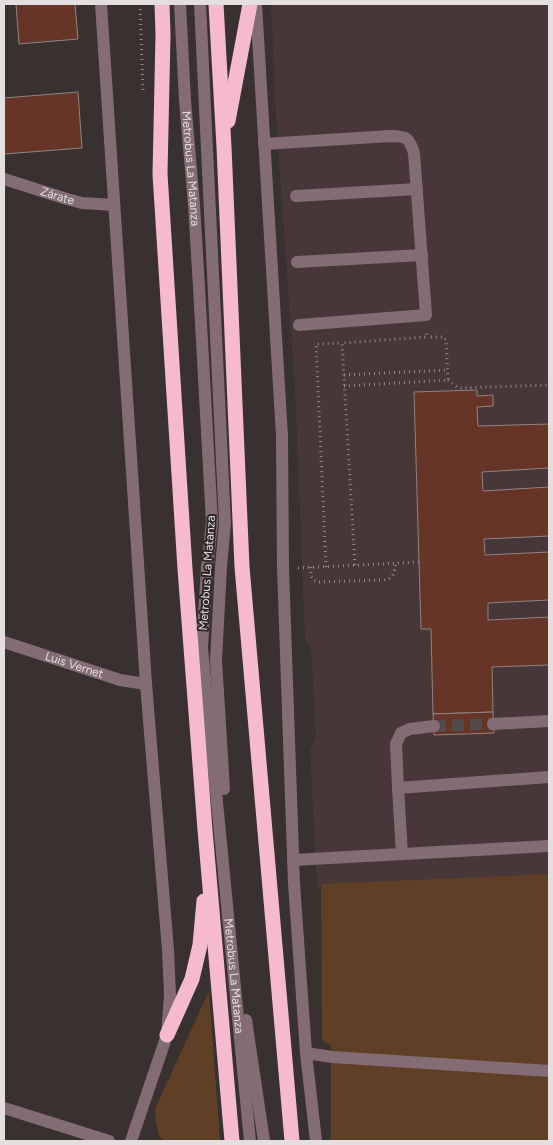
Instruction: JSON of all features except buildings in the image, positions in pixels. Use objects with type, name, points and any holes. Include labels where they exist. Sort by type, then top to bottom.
[{"type":"highway","points":[[162,4],[160,174],[185,569],[232,1141]]},
{"type":"highway","points":[[216,4],[242,567],[292,1141]]},
{"type":"highway","points":[[224,147],[250,4]]},
{"type":"highway","points":[[167,1035],[192,979],[200,945],[204,905],[205,830]]},
{"type":"street","points":[[101,4],[146,684],[170,995],[167,1035],[131,1141]]},
{"type":"street","name":"Metrobus La Matanza","points":[[180,4],[185,100],[194,205],[212,522],[202,648],[250,1141]]},
{"type":"street","name":"Metrobus La Matanza","points":[[200,4],[225,523],[216,660],[221,755],[233,938],[264,1141]]},
{"type":"street","points":[[256,4],[282,436],[283,568],[294,860],[306,1053],[316,1141]]},
{"type":"street","points":[[264,144],[402,136],[410,142],[414,153],[426,315],[299,325]]},
{"type":"street","name":"Zárate","points":[[4,179],[82,203],[114,205]]},
{"type":"street","points":[[296,196],[417,189]]},
{"type":"street","points":[[297,262],[422,255]]},
{"type":"street","name":"Luis Vernet","points":[[4,642],[120,680],[146,684]]},
{"type":"street","points":[[493,724],[549,721]]},
{"type":"street","points":[[402,854],[396,744],[401,734],[410,729],[434,726]]},
{"type":"street","points":[[398,788],[549,777]]},
{"type":"street","points":[[294,860],[549,846]]},
{"type":"street","points":[[306,1053],[332,1057],[549,1071]]},
{"type":"street","points":[[4,1108],[109,1141]]},
{"type":"path","points":[[426,315],[427,337]]},
{"type":"path","points":[[326,567],[316,344],[444,337],[446,340],[448,380]]},
{"type":"path","points":[[342,343],[355,565]]},
{"type":"path","points":[[344,375],[448,370]]},
{"type":"path","points":[[344,386],[448,380],[461,388],[549,384]]},
{"type":"path","points":[[396,563],[392,576],[382,580],[317,582],[311,576],[312,567],[326,567],[355,565],[396,563],[419,562]]},
{"type":"shaded area","points":[[271,4],[549,4],[549,874],[317,887],[310,750],[316,738],[311,647],[305,638],[295,390],[276,117]]},
{"type":"shaded area","points":[[549,874],[549,1141],[331,1141],[331,1046],[322,1040],[321,884]]},
{"type":"shaded area","points":[[209,991],[220,1141],[165,1141],[159,1136],[155,1109]]},
{"type":"tunnel","points":[[434,726],[493,724]]}]
